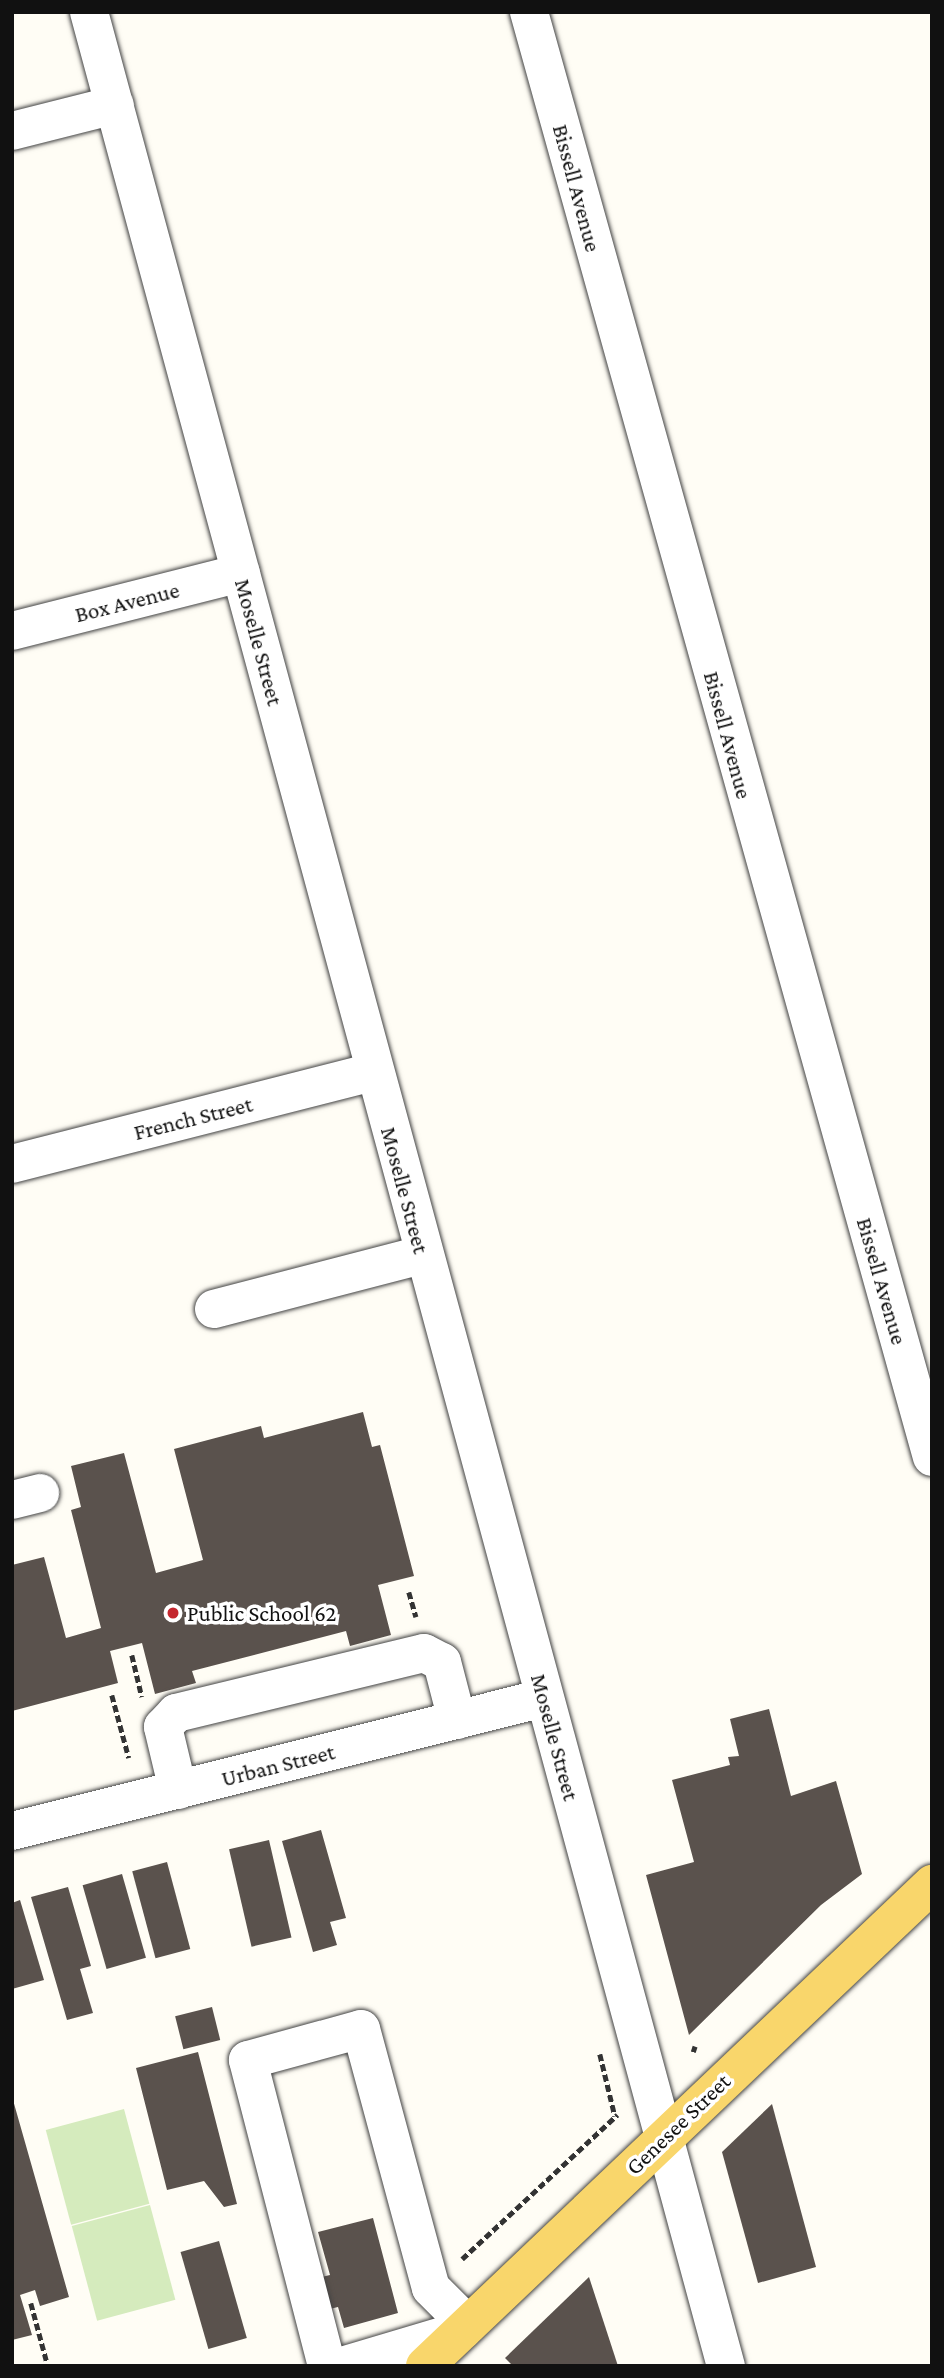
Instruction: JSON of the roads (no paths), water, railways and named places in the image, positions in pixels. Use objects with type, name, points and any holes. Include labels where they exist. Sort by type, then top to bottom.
[{"type":"main road","name":"Genesee Street","points":[[425,2366],[932,1884]]},
{"type":"street","name":"Moselle Street","points":[[89,12],[421,1255],[726,2366]]},
{"type":"street","name":"Bissell Avenue","points":[[529,12],[932,1457]]},
{"type":"street","points":[[12,131],[115,105]]},
{"type":"street","name":"Box Avenue","points":[[12,631],[241,573]]},
{"type":"street","name":"French Street","points":[[12,1164],[374,1072]]},
{"type":"street","points":[[214,1308],[421,1255]]},
{"type":"street","points":[[178,1790],[163,1727],[176,1713],[424,1653],[442,1662],[457,1720]]},
{"type":"street","name":"Urban Street","points":[[12,1831],[544,1698]]},
{"type":"street","points":[[327,2366],[248,2060],[361,2029],[431,2288],[465,2328],[342,2366]]},
{"type":"place","name":"Public School 62","points":[[173,1613]]}]
